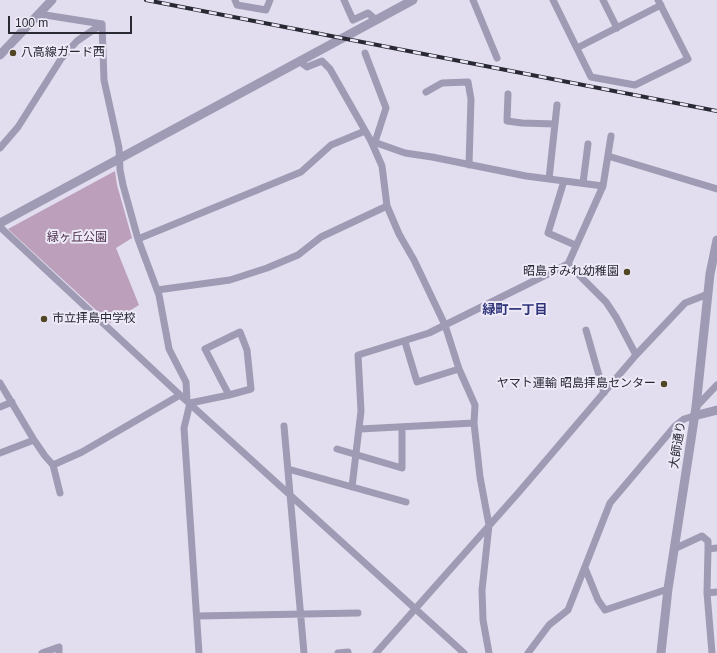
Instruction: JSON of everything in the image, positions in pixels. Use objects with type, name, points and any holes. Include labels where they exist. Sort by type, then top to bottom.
[{"type":"street","points":[[0,55],[52,0]]},
{"type":"street","points":[[235,0],[236,5],[266,10],[270,0]]},
{"type":"street","points":[[344,0],[353,20],[368,13],[376,20]]},
{"type":"street","points":[[0,223],[413,0]]},
{"type":"street","points":[[473,0],[497,58]]},
{"type":"street","points":[[553,0],[576,48],[591,77],[635,85],[688,59],[659,3],[617,28],[576,48]]},
{"type":"street","points":[[603,0],[617,28]]},
{"type":"street","points":[[39,14],[102,24]]},
{"type":"street","points":[[0,148],[18,127],[61,59],[78,41],[102,24]]},
{"type":"street","points":[[102,24],[104,80],[119,148],[122,178],[138,239],[157,290],[169,349],[186,382],[188,402],[184,428],[199,653]]},
{"type":"street","points":[[365,53],[386,108],[373,141]]},
{"type":"street","points":[[299,61],[307,68],[322,61],[330,69],[365,131],[373,141],[382,166],[387,206],[399,234],[414,260],[445,325],[459,368],[475,405],[474,423],[480,477],[489,525],[482,590],[483,620],[489,653]]},
{"type":"street","points":[[426,92],[442,83],[468,82],[471,98],[469,166]]},
{"type":"street","points":[[508,94],[507,121],[522,124],[555,124]]},
{"type":"street","points":[[549,179],[557,105]]},
{"type":"street","points":[[138,239],[301,172],[332,145],[365,131]]},
{"type":"street","points":[[352,487],[360,428],[358,355],[406,342],[445,325],[568,264],[603,186],[611,136]]},
{"type":"street","points":[[373,141],[405,153],[432,157],[469,166],[603,186]]},
{"type":"street","points":[[583,183],[588,144]]},
{"type":"street","points":[[608,156],[717,189]]},
{"type":"street","points":[[564,181],[548,232],[576,245]]},
{"type":"street","points":[[157,290],[230,280],[267,268],[298,256],[321,237],[387,206]]},
{"type":"street","points":[[0,226],[188,402],[464,653]]},
{"type":"street","name":"大師通り","points":[[661,653],[668,589],[695,411],[708,294],[717,240]]},
{"type":"street","points":[[568,264],[606,302],[616,317],[636,355]]},
{"type":"street","points":[[376,653],[636,355],[685,303],[708,294]]},
{"type":"street","points":[[586,330],[604,393]]},
{"type":"street","points":[[188,402],[229,395],[251,389],[247,350],[240,332],[205,349],[229,395]]},
{"type":"street","points":[[406,342],[417,382],[459,368]]},
{"type":"street","points":[[0,383],[34,440],[53,465],[60,493]]},
{"type":"street","points":[[528,653],[549,625],[568,610],[610,504],[676,426],[695,411],[717,385]]},
{"type":"street","points":[[53,465],[82,452],[180,394]]},
{"type":"street","points":[[0,407],[12,402]]},
{"type":"street","points":[[695,411],[717,410]]},
{"type":"street","points":[[360,428],[474,423]]},
{"type":"street","points":[[284,426],[304,653]]},
{"type":"street","points":[[337,449],[402,468],[402,427]]},
{"type":"street","points":[[0,453],[34,440]]},
{"type":"street","points":[[288,469],[406,502]]},
{"type":"street","points":[[674,549],[702,536],[708,541],[707,593],[712,653]]},
{"type":"street","points":[[708,549],[717,548]]},
{"type":"street","points":[[585,568],[598,600],[605,610],[668,589]]},
{"type":"street","points":[[707,593],[717,592]]},
{"type":"street","points":[[197,616],[358,613]]},
{"type":"street","points":[[42,653],[59,648],[59,653]]},
{"type":"street","points":[[338,653],[348,652]]},
{"type":"green space","name":"緑ヶ丘公園","points":[[115,171],[117,185],[132,238],[116,248],[139,305],[110,323],[8,229]]},
{"type":"railway","points":[[146,0],[717,111]]},
{"type":"place","name":"八高線ガード西","points":[[13,53]]},
{"type":"place","name":"昭島すみれ幼稚園","points":[[627,272]]},
{"type":"place","name":"市立拝島中学校","points":[[44,319]]},
{"type":"place","name":"ヤマト運輸 昭島拝島センター","points":[[664,384]]},
{"type":"district","name":"緑町一丁目","points":[[515,310]]}]
